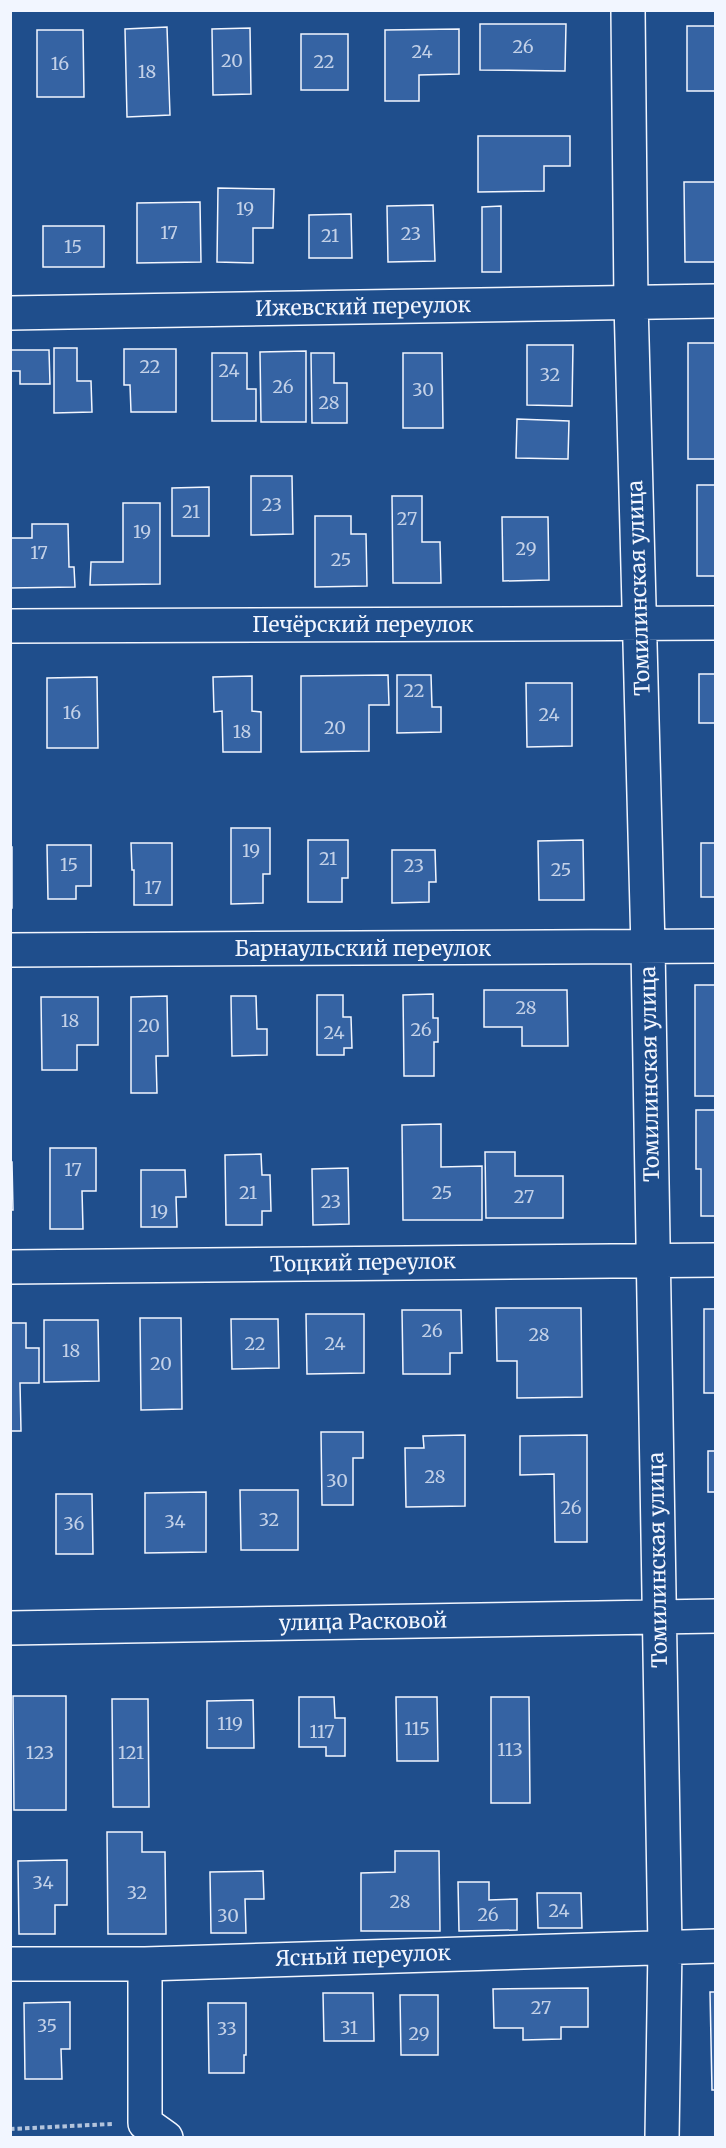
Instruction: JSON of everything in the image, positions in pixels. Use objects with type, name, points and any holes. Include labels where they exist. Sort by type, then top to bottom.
[{"type":"street","name":"Томилинская улица","points":[[628,10],[631,302],[648,947],[665,1947],[662,2138]]},
{"type":"street","name":"Ижевский переулок","points":[[10,313],[716,301]]},
{"type":"street","name":"Печёрский переулок","points":[[10,626],[716,623]]},
{"type":"street","name":"Барнаульский переулок","points":[[10,950],[716,946]]},
{"type":"street","name":"Тоцкий переулок","points":[[10,1266],[716,1260]]},
{"type":"street","name":"улица Расковой","points":[[10,1628],[716,1616]]},
{"type":"street","name":"Ясный переулок","points":[[10,1964],[145,1964],[716,1946]]},
{"type":"street","points":[[145,1964],[156,2130]]},
{"type":"path","points":[[10,2129],[156,2130]]},
{"type":"building","points":[[480,24],[566,24],[565,71],[480,70]]},
{"type":"building","points":[[687,26],[716,26],[716,91],[687,91]]},
{"type":"building","points":[[167,27],[170,115],[127,117],[125,29]]},
{"type":"building","points":[[250,28],[251,94],[213,95],[212,29]]},
{"type":"building","points":[[459,29],[459,74],[419,75],[419,101],[385,101],[385,30]]},
{"type":"building","points":[[37,30],[83,30],[84,97],[37,97]]},
{"type":"building","points":[[301,34],[348,34],[348,90],[301,90]]},
{"type":"building","points":[[478,136],[570,136],[570,166],[544,166],[544,191],[478,192]]},
{"type":"building","points":[[684,182],[716,182],[716,262],[685,262]]},
{"type":"building","points":[[218,188],[274,189],[273,228],[253,228],[253,263],[217,262]]},
{"type":"building","points":[[200,202],[201,262],[137,263],[137,203]]},
{"type":"building","points":[[433,205],[435,261],[388,262],[387,206]]},
{"type":"building","points":[[501,206],[501,272],[482,272],[482,207]]},
{"type":"building","points":[[351,214],[352,258],[309,258],[309,215]]},
{"type":"building","points":[[43,226],[104,226],[104,267],[43,267]]},
{"type":"building","points":[[688,343],[716,343],[716,459],[688,459]]},
{"type":"building","points":[[527,345],[573,345],[572,406],[527,405]]},
{"type":"building","points":[[54,348],[77,348],[77,381],[91,381],[92,412],[54,413]]},
{"type":"building","points":[[124,349],[176,349],[176,412],[131,412],[130,385],[124,385]]},
{"type":"building","points":[[10,350],[49,350],[50,384],[20,384],[20,371],[10,371]]},
{"type":"building","points":[[306,351],[306,422],[261,422],[260,352]]},
{"type":"building","points":[[212,353],[247,353],[247,389],[256,389],[256,421],[212,421]]},
{"type":"building","points":[[311,353],[334,353],[334,383],[347,383],[347,423],[312,423]]},
{"type":"building","points":[[403,353],[442,353],[443,428],[403,428]]},
{"type":"building","points":[[517,419],[569,421],[568,459],[516,458]]},
{"type":"building","points":[[251,476],[292,476],[293,534],[251,535]]},
{"type":"building","points":[[697,485],[716,485],[716,576],[697,576]]},
{"type":"building","points":[[209,487],[209,536],[172,536],[172,488]]},
{"type":"building","points":[[392,496],[422,496],[422,542],[440,542],[441,583],[393,583]]},
{"type":"building","points":[[123,503],[160,503],[160,584],[90,585],[91,562],[123,562]]},
{"type":"building","points":[[315,516],[351,516],[351,534],[366,534],[367,586],[315,587]]},
{"type":"building","points":[[502,517],[548,517],[549,580],[503,581]]},
{"type":"building","points":[[32,524],[68,524],[69,567],[74,567],[75,587],[10,588],[10,538],[32,538]]},
{"type":"building","points":[[699,674],[716,674],[716,723],[699,723]]},
{"type":"building","points":[[388,675],[389,705],[369,705],[369,751],[301,752],[301,676]]},
{"type":"building","points":[[397,675],[431,675],[432,707],[441,707],[441,732],[397,733]]},
{"type":"building","points":[[252,676],[252,711],[261,712],[261,752],[223,752],[222,711],[214,712],[213,677]]},
{"type":"building","points":[[97,677],[98,748],[47,748],[47,678]]},
{"type":"building","points":[[526,683],[572,683],[572,746],[527,747]]},
{"type":"building","points":[[231,828],[270,828],[270,874],[263,874],[263,903],[231,904]]},
{"type":"building","points":[[308,840],[348,840],[348,878],[342,878],[342,902],[308,902]]},
{"type":"building","points":[[583,840],[584,900],[539,900],[538,841]]},
{"type":"building","points":[[131,843],[172,843],[172,905],[134,905]]},
{"type":"building","points":[[701,843],[716,843],[716,897],[701,897]]},
{"type":"building","points":[[47,845],[91,845],[91,886],[76,886],[76,899],[48,899]]},
{"type":"building","points":[[10,847],[12,847],[12,908],[10,908]]},
{"type":"building","points":[[392,850],[435,850],[436,882],[429,882],[429,902],[392,903]]},
{"type":"building","points":[[695,985],[716,985],[716,1096],[695,1096]]},
{"type":"building","points":[[484,990],[567,990],[568,1046],[522,1046],[522,1027],[484,1027]]},
{"type":"building","points":[[433,994],[433,1018],[438,1018],[438,1042],[434,1042],[434,1076],[404,1076],[403,995]]},
{"type":"building","points":[[317,995],[343,995],[343,1017],[351,1017],[352,1048],[344,1048],[344,1055],[317,1055]]},
{"type":"building","points":[[167,996],[168,1056],[156,1056],[157,1093],[131,1093],[131,997]]},
{"type":"building","points":[[231,996],[256,996],[257,1029],[267,1029],[267,1055],[232,1056]]},
{"type":"building","points":[[41,997],[98,997],[98,1045],[77,1045],[77,1070],[42,1070]]},
{"type":"building","points":[[696,1110],[716,1110],[716,1216],[701,1216],[701,1169],[696,1169]]},
{"type":"building","points":[[441,1124],[441,1167],[482,1166],[482,1220],[403,1220],[402,1125]]},
{"type":"building","points":[[50,1148],[96,1148],[96,1191],[82,1191],[83,1229],[50,1229]]},
{"type":"building","points":[[485,1152],[515,1152],[515,1176],[563,1176],[563,1218],[486,1218]]},
{"type":"building","points":[[261,1154],[262,1175],[270,1175],[271,1211],[262,1211],[262,1225],[226,1225],[225,1155]]},
{"type":"building","points":[[10,1162],[12,1162],[13,1210],[10,1210]]},
{"type":"building","points":[[348,1168],[349,1224],[313,1225],[312,1169]]},
{"type":"building","points":[[141,1170],[185,1170],[186,1197],[176,1197],[177,1227],[141,1227]]},
{"type":"building","points":[[496,1308],[581,1308],[582,1397],[517,1398],[517,1361],[497,1361]]},
{"type":"building","points":[[704,1309],[716,1309],[716,1393],[704,1393]]},
{"type":"building","points":[[402,1310],[461,1310],[462,1353],[450,1353],[450,1374],[403,1374]]},
{"type":"building","points":[[306,1314],[364,1314],[364,1373],[307,1374]]},
{"type":"building","points":[[140,1318],[181,1318],[182,1409],[141,1410]]},
{"type":"building","points":[[231,1319],[278,1319],[279,1368],[232,1369]]},
{"type":"building","points":[[44,1320],[98,1320],[99,1381],[44,1382]]},
{"type":"building","points":[[10,1323],[26,1323],[26,1348],[39,1348],[39,1383],[20,1383],[21,1431],[10,1431]]},
{"type":"building","points":[[321,1432],[363,1432],[363,1458],[353,1458],[353,1505],[322,1505]]},
{"type":"building","points":[[465,1435],[465,1506],[406,1507],[405,1448],[424,1448],[423,1436]]},
{"type":"building","points":[[587,1435],[587,1542],[555,1542],[554,1474],[520,1475],[520,1436]]},
{"type":"building","points":[[708,1451],[716,1451],[716,1492],[708,1492]]},
{"type":"building","points":[[240,1490],[298,1490],[298,1550],[241,1550]]},
{"type":"building","points":[[206,1492],[206,1552],[145,1553],[145,1493]]},
{"type":"building","points":[[56,1494],[92,1494],[93,1554],[56,1554]]},
{"type":"building","points":[[13,1696],[66,1696],[66,1810],[14,1810]]},
{"type":"building","points":[[299,1697],[334,1697],[335,1718],[345,1718],[345,1756],[326,1756],[326,1747],[299,1747]]},
{"type":"building","points":[[396,1697],[437,1697],[438,1761],[397,1761]]},
{"type":"building","points":[[491,1697],[529,1697],[530,1803],[491,1803]]},
{"type":"building","points":[[112,1699],[148,1699],[149,1807],[113,1807]]},
{"type":"building","points":[[253,1700],[254,1748],[207,1748],[207,1701]]},
{"type":"building","points":[[107,1832],[142,1832],[142,1852],[165,1852],[166,1934],[108,1934]]},
{"type":"building","points":[[395,1851],[439,1851],[440,1931],[361,1931],[361,1873],[395,1872]]},
{"type":"building","points":[[67,1860],[67,1905],[55,1905],[55,1934],[19,1934],[18,1861]]},
{"type":"building","points":[[263,1871],[264,1899],[245,1899],[246,1933],[211,1933],[210,1872]]},
{"type":"building","points":[[458,1882],[489,1882],[489,1900],[517,1899],[517,1930],[459,1931]]},
{"type":"building","points":[[537,1893],[581,1893],[582,1928],[538,1928]]},
{"type":"building","points":[[588,1988],[588,2027],[561,2027],[561,2039],[523,2040],[523,2028],[494,2028],[493,1989]]},
{"type":"building","points":[[710,1992],[716,1992],[716,2090],[712,2090]]},
{"type":"building","points":[[323,1993],[373,1993],[374,2041],[324,2041]]},
{"type":"building","points":[[400,1995],[438,1995],[438,2055],[401,2055]]},
{"type":"building","points":[[70,2002],[70,2049],[61,2049],[62,2079],[25,2079],[24,2003]]},
{"type":"building","points":[[208,2003],[246,2003],[244,2073],[209,2073]]}]
